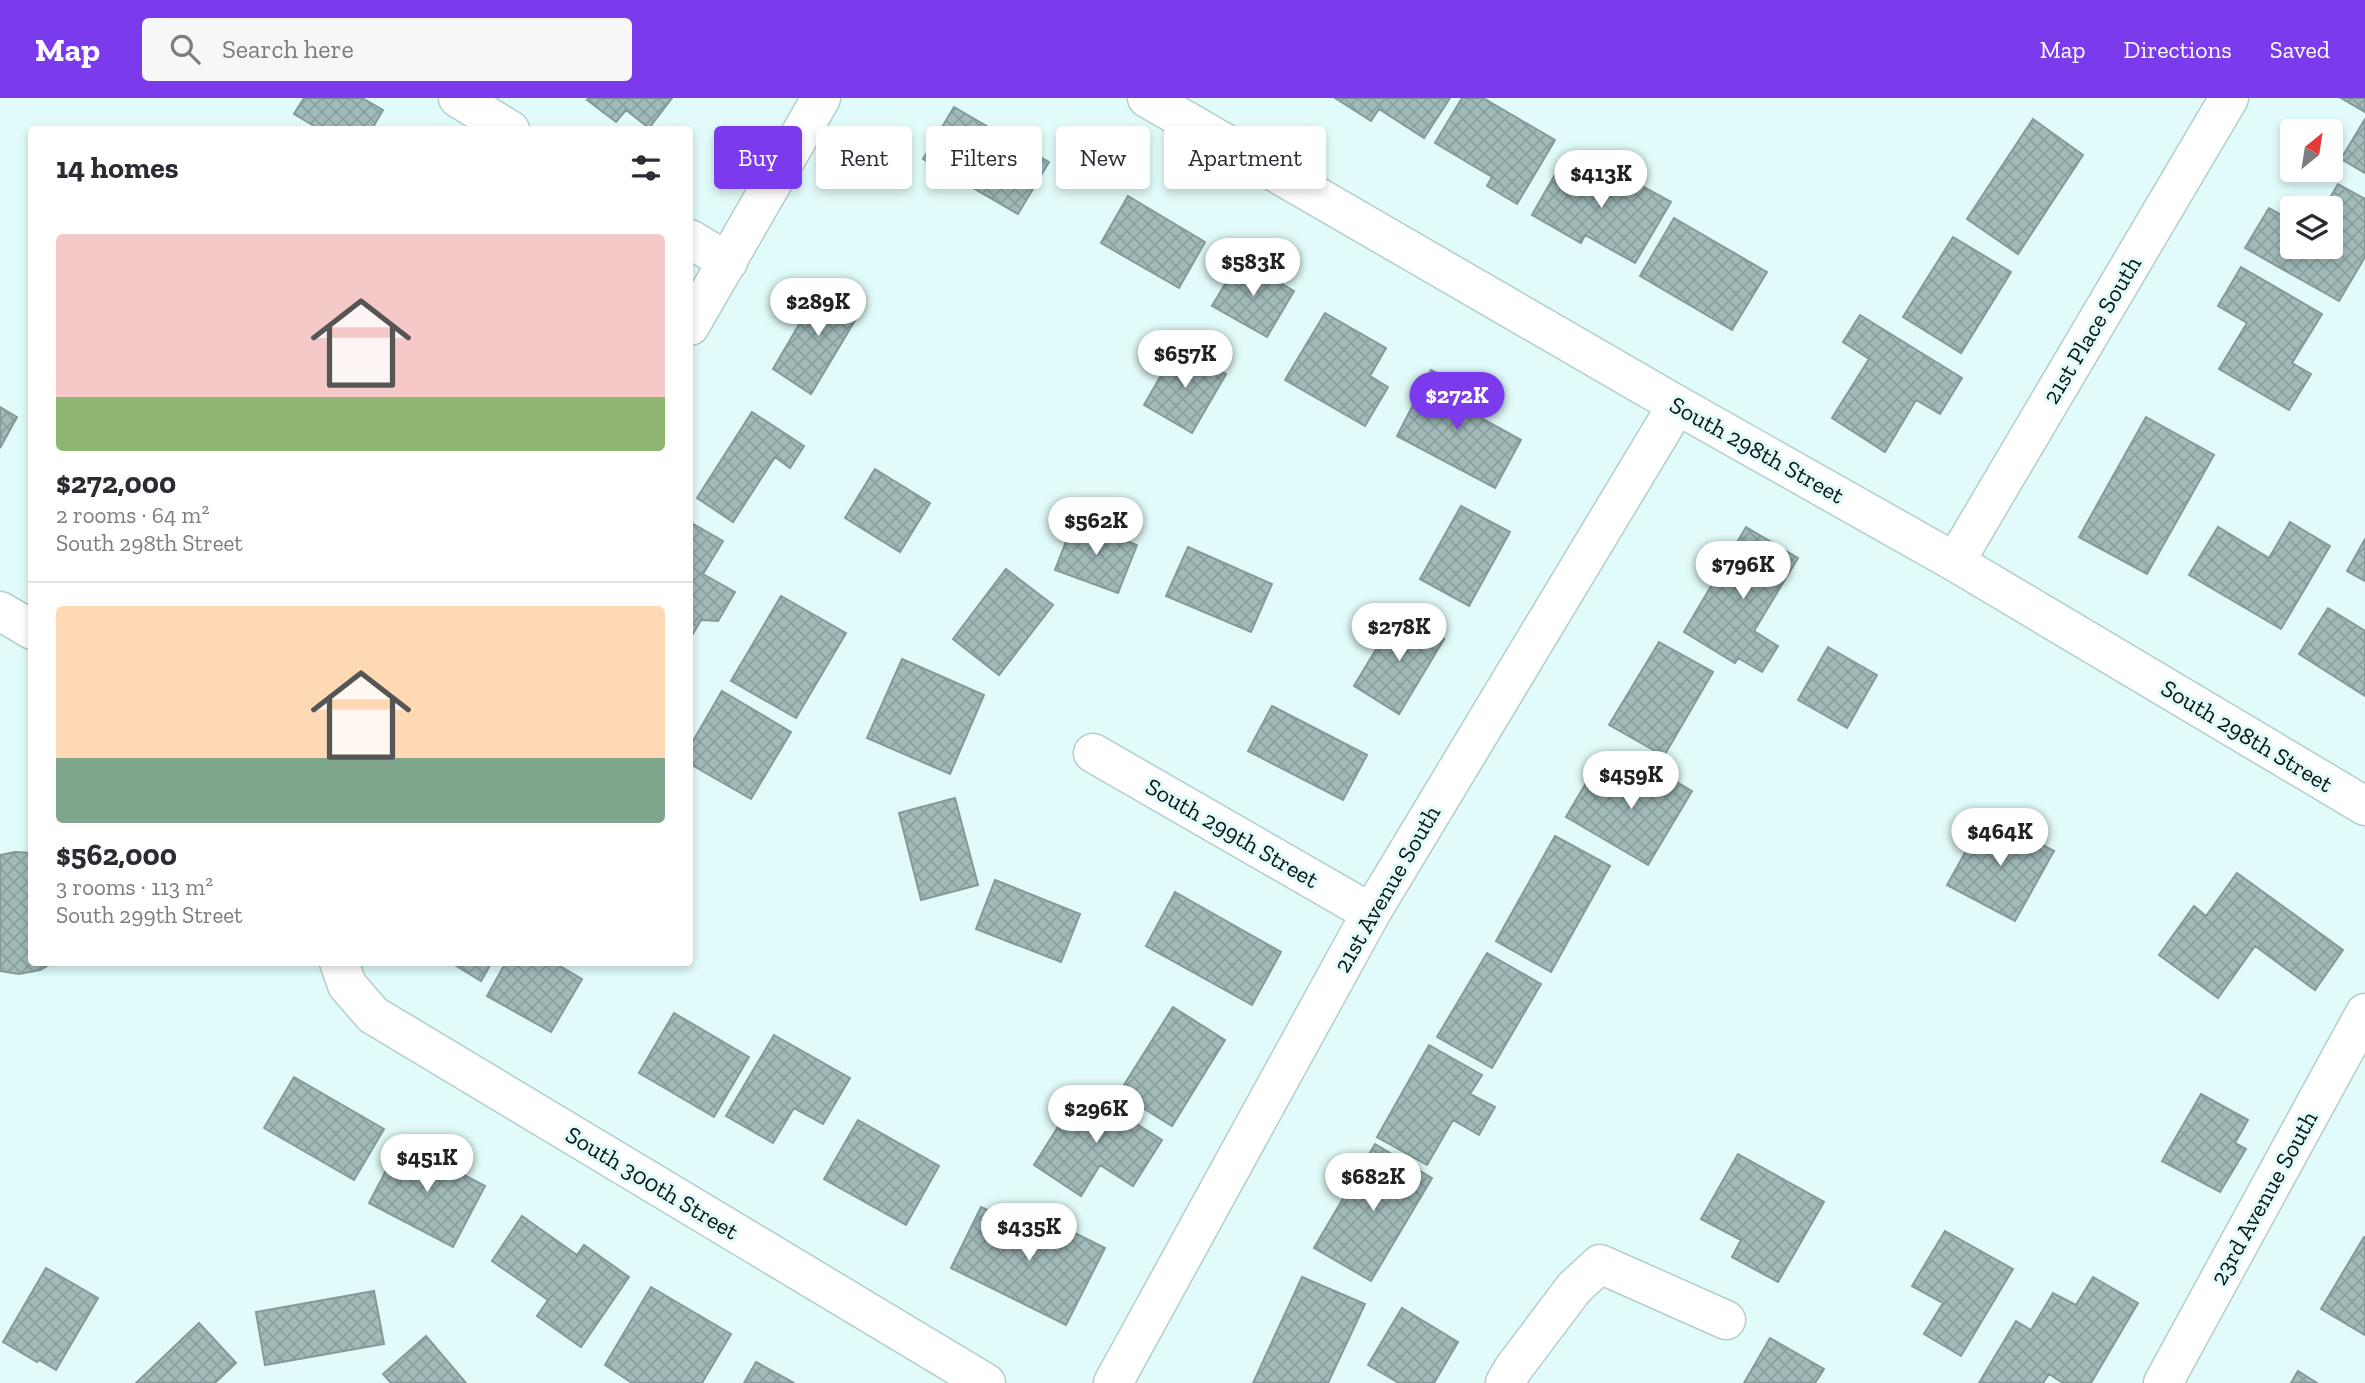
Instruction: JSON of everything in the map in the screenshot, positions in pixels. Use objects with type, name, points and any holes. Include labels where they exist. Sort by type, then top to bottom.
[{"type":"street","points":[[458,98],[504,126]]},
{"type":"street","points":[[693,321],[821,98]]},
{"type":"street","name":"South 298th Street","points":[[1147,98],[1676,405],[1955,562],[2365,806]]},
{"type":"street","name":"21st Place South","points":[[1955,562],[2229,98]]},
{"type":"street","points":[[693,241],[728,262]]},
{"type":"street","name":"21st Avenue South","points":[[1113,1383],[1371,913],[1676,405]]},
{"type":"street","points":[[0,611],[28,628]]},
{"type":"street","name":"South 299th Street","points":[[1093,753],[1371,913]]},
{"type":"street","name":"South 300th Street","points":[[340,966],[347,985],[373,1015],[986,1383]]},
{"type":"street","name":"23rd Avenue South","points":[[2163,1383],[2365,1013]]},
{"type":"street","points":[[1505,1383],[1574,1288],[1600,1264],[1726,1320]]},
{"type":"building","points":[[304,98],[362,98],[383,110],[374,126],[314,126],[294,114]]},
{"type":"building","points":[[672,98],[651,126],[646,126],[626,110],[616,122],[587,100]]},
{"type":"building","points":[[1335,98],[1450,98],[1424,138],[1379,109],[1371,121]]},
{"type":"building","points":[[1462,98],[1483,98],[1555,140],[1517,204],[1487,186],[1492,177],[1435,143]]},
{"type":"building","points":[[2341,98],[2365,98],[2365,112]]},
{"type":"building","points":[[954,107],[987,126],[943,126]]},
{"type":"building","points":[[2033,119],[2083,155],[2018,254],[1967,219]]},
{"type":"building","points":[[2365,119],[2365,173],[2343,160],[2343,156]]},
{"type":"building","points":[[1565,157],[1627,191],[1633,181],[1671,202],[1635,263],[1585,235],[1581,243],[1532,215]]},
{"type":"building","points":[[1042,158],[1049,162],[1042,174]]},
{"type":"building","points":[[2338,184],[2365,199],[2365,257],[2339,301],[2245,248],[2269,208],[2280,214],[2280,259],[2343,259],[2343,196],[2331,196]]},
{"type":"building","points":[[975,189],[1033,189],[1018,214]]},
{"type":"building","points":[[1128,196],[1205,242],[1179,288],[1101,243]]},
{"type":"building","points":[[1674,218],[1767,272],[1732,330],[1640,276]]},
{"type":"building","points":[[1953,237],[2011,272],[1961,353],[1903,317]]},
{"type":"building","points":[[1240,259],[1294,291],[1267,337],[1212,306]]},
{"type":"building","points":[[2241,267],[2322,314],[2292,363],[2311,374],[2289,410],[2219,369],[2247,323],[2218,306]]},
{"type":"building","points":[[824,282],[863,307],[811,394],[773,369]]},
{"type":"building","points":[[1325,313],[1386,348],[1370,376],[1388,387],[1365,426],[1285,380]]},
{"type":"building","points":[[1860,315],[1962,378],[1940,414],[1916,400],[1885,452],[1832,418],[1869,359],[1843,342]]},
{"type":"building","points":[[1178,346],[1226,374],[1192,433],[1144,405]]},
{"type":"building","points":[[1431,370],[1470,391],[1461,407],[1521,440],[1495,488],[1397,436]]},
{"type":"building","points":[[0,407],[17,417],[0,448]]},
{"type":"building","points":[[752,412],[804,446],[790,468],[775,457],[733,522],[697,498]]},
{"type":"building","points":[[2146,417],[2214,455],[2147,574],[2079,537]]},
{"type":"building","points":[[875,469],[930,503],[900,552],[845,518]]},
{"type":"building","points":[[1461,506],[1510,532],[1469,606],[1420,579]]},
{"type":"building","points":[[1074,521],[1137,545],[1118,593],[1055,570]]},
{"type":"building","points":[[2290,522],[2330,546],[2281,629],[2189,575],[2218,527],[2269,558]]},
{"type":"building","points":[[693,524],[723,541],[703,574],[735,592],[718,621],[701,620],[693,634]]},
{"type":"building","points":[[1746,527],[1798,558],[1754,631],[1778,646],[1762,672],[1738,658],[1735,663],[1684,632]]},
{"type":"building","points":[[2365,539],[2365,581],[2347,571]]},
{"type":"building","points":[[1188,547],[1272,584],[1251,632],[1166,596]]},
{"type":"building","points":[[1006,569],[1053,605],[999,675],[953,639]]},
{"type":"building","points":[[781,596],[846,633],[796,718],[731,681]]},
{"type":"building","points":[[2328,608],[2365,631],[2365,696],[2299,654]]},
{"type":"building","points":[[1399,611],[1444,639],[1399,714],[1354,686]]},
{"type":"building","points":[[1659,642],[1713,672],[1664,756],[1609,725]]},
{"type":"building","points":[[1828,647],[1877,675],[1847,728],[1798,700]]},
{"type":"building","points":[[902,659],[984,695],[950,774],[867,738]]},
{"type":"building","points":[[722,691],[791,732],[751,799],[693,766],[693,741]]},
{"type":"building","points":[[1272,706],[1367,755],[1343,800],[1248,751]]},
{"type":"building","points":[[1645,763],[1692,791],[1648,865],[1566,817],[1592,773],[1627,794]]},
{"type":"building","points":[[955,798],[978,885],[921,900],[899,813]]},
{"type":"building","points":[[1986,815],[2054,851],[2015,921],[1947,885]]},
{"type":"building","points":[[1555,836],[1610,866],[1551,972],[1496,941]]},
{"type":"building","points":[[28,853],[28,966],[47,966],[40,970],[19,974],[0,971],[0,855]]},
{"type":"building","points":[[2237,873],[2343,950],[2315,990],[2255,946],[2218,998],[2159,955],[2194,906],[2206,916]]},
{"type":"building","points":[[995,880],[1080,914],[1061,962],[976,929]]},
{"type":"building","points":[[1175,892],[1281,952],[1252,1005],[1146,946]]},
{"type":"building","points":[[1487,953],[1541,984],[1492,1068],[1437,1037]]},
{"type":"building","points":[[457,966],[490,966],[481,981]]},
{"type":"building","points":[[504,966],[560,966],[582,979],[551,1032],[487,996]]},
{"type":"building","points":[[1173,1007],[1225,1040],[1172,1126],[1119,1093]]},
{"type":"building","points":[[674,1013],[749,1057],[714,1117],[639,1073]]},
{"type":"building","points":[[774,1035],[850,1078],[823,1124],[794,1108],[773,1143],[726,1116]]},
{"type":"building","points":[[1429,1045],[1482,1075],[1470,1094],[1495,1107],[1479,1135],[1453,1120],[1427,1165],[1377,1137]]},
{"type":"building","points":[[294,1077],[384,1129],[354,1180],[264,1128]]},
{"type":"building","points":[[1082,1089],[1162,1140],[1133,1186],[1100,1165],[1081,1196],[1034,1165]]},
{"type":"building","points":[[2201,1094],[2248,1120],[2235,1143],[2246,1149],[2220,1192],[2162,1161]]},
{"type":"building","points":[[858,1120],[939,1166],[906,1225],[824,1179]]},
{"type":"building","points":[[401,1142],[485,1186],[453,1247],[369,1203]]},
{"type":"building","points":[[1375,1144],[1432,1178],[1371,1281],[1314,1248]]},
{"type":"building","points":[[1738,1154],[1824,1202],[1778,1282],[1732,1257],[1741,1240],[1701,1219]]},
{"type":"building","points":[[981,1207],[1041,1236],[1049,1220],[1105,1248],[1066,1325],[951,1268]]},
{"type":"building","points":[[522,1216],[577,1255],[584,1245],[629,1277],[581,1347],[537,1316],[548,1300],[492,1261]]},
{"type":"building","points":[[1945,1231],[2013,1269],[1961,1356],[1924,1334],[1943,1303],[1912,1286]]},
{"type":"building","points":[[2365,1237],[2365,1335],[2321,1309]]},
{"type":"building","points":[[46,1268],[98,1298],[56,1370],[3,1342]]},
{"type":"building","points":[[1302,1277],[1365,1304],[1328,1383],[1253,1383]]},
{"type":"building","points":[[2093,1277],[2138,1303],[2091,1383],[2063,1383],[2049,1374],[2043,1383],[1979,1383],[2016,1321],[2031,1330],[2053,1293],[2076,1305]]},
{"type":"building","points":[[651,1287],[731,1334],[702,1383],[632,1383],[605,1365]]},
{"type":"building","points":[[374,1291],[384,1344],[265,1365],[256,1312]]},
{"type":"building","points":[[1402,1308],[1458,1342],[1434,1383],[1399,1383],[1368,1365]]},
{"type":"building","points":[[199,1323],[236,1363],[215,1383],[136,1383]]},
{"type":"building","points":[[426,1336],[466,1383],[391,1383],[383,1374]]},
{"type":"building","points":[[1770,1338],[1824,1369],[1815,1383],[1744,1383]]},
{"type":"building","points":[[756,1362],[794,1383],[744,1383]]},
{"type":"building","points":[[2298,1371],[2317,1383],[2291,1383]]}]
